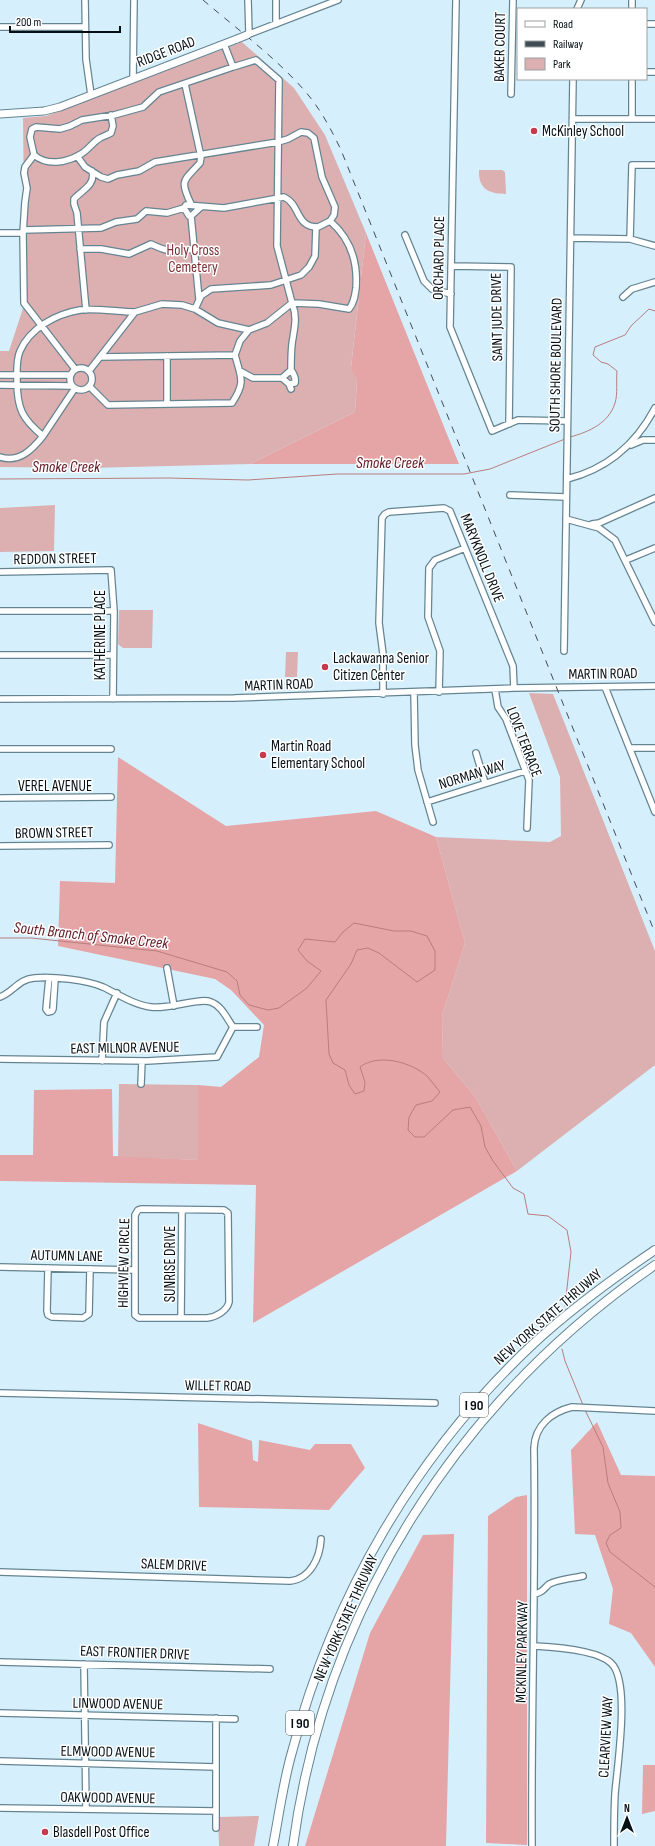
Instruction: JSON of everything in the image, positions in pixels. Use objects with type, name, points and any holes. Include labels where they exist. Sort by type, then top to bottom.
[{"type":"highway","name":"NEW YORK STATE THRUWAY","points":[[273,1846],[291,1753],[306,1701],[324,1651],[358,1576],[408,1490],[439,1448],[475,1404],[534,1343],[576,1307],[616,1276],[655,1250]]},
{"type":"highway","name":"NEW YORK STATE THRUWAY","points":[[293,1846],[299,1805],[307,1770],[328,1696],[341,1659],[365,1602],[408,1524],[446,1466],[470,1435],[518,1380],[544,1354],[602,1303],[655,1265]]},
{"type":"main road","name":"RIDGE ROAD","points":[[0,114],[60,107],[248,35]]},
{"type":"street","points":[[85,0],[86,58],[91,95]]},
{"type":"street","points":[[132,79],[134,0]]},
{"type":"street","points":[[248,0],[248,35]]},
{"type":"street","points":[[276,0],[276,24]]},
{"type":"street","name":"RIDGE ROAD","points":[[248,35],[338,0]]},
{"type":"street","name":"ORCHARD PLACE","points":[[456,0],[450,327],[492,431],[518,420],[567,421]]},
{"type":"street","name":"BAKER COURT","points":[[511,94],[513,0]]},
{"type":"street","points":[[0,27],[85,27]]},
{"type":"street","points":[[224,44],[233,67]]},
{"type":"street","points":[[111,115],[113,126],[111,132],[100,138],[77,156],[59,162],[54,162],[38,158],[34,155],[30,137],[32,129],[36,127],[60,129],[82,120],[143,107],[159,92],[256,60],[279,80],[277,246],[296,313],[296,327],[292,343],[291,370],[296,380],[290,387],[282,378]]},
{"type":"street","name":"SOUTH SHORE BOULEVARD","points":[[564,651],[573,80]]},
{"type":"street","points":[[632,80],[632,119]]},
{"type":"street","points":[[185,84],[200,154],[200,163],[185,178],[184,186],[188,198],[187,206],[189,216],[191,216],[199,300]]},
{"type":"street","points":[[573,119],[655,119]]},
{"type":"street","points":[[0,233],[101,228],[116,222],[137,219],[146,211],[167,213],[187,206],[224,208],[284,197],[294,204],[300,220],[306,224],[316,227],[330,221],[334,214],[335,206],[322,177],[314,138],[308,133],[301,132],[288,139],[278,142],[155,162],[139,171],[117,175],[108,179],[101,177],[85,167],[77,156]]},
{"type":"street","points":[[34,155],[25,167],[24,173],[27,188],[24,202],[23,232],[24,303],[75,369]]},
{"type":"street","points":[[630,239],[632,165],[655,165]]},
{"type":"street","points":[[86,310],[78,228],[78,213],[74,204],[74,199],[92,181],[94,177],[92,170]]},
{"type":"street","points":[[191,216],[201,206]]},
{"type":"street","points":[[242,384],[240,371],[235,356],[240,341],[249,330],[266,323],[292,303],[319,304],[349,309],[352,305],[355,295],[357,274],[355,261],[351,248],[342,234],[330,221]]},
{"type":"street","points":[[195,309],[201,296],[211,289],[272,285],[301,275],[309,267],[315,256],[316,227]]},
{"type":"street","points":[[405,235],[424,281],[432,289],[451,294]]},
{"type":"street","points":[[570,238],[630,239],[655,246]]},
{"type":"street","points":[[80,250],[101,249],[129,254],[151,244],[171,252],[182,252],[193,248]]},
{"type":"street","name":"SAINT JUDE DRIVE","points":[[451,266],[511,267],[509,424]]},
{"type":"street","points":[[623,297],[632,289],[655,282]]},
{"type":"street","points":[[43,436],[29,425],[18,406],[17,376],[19,352],[29,336],[41,326],[55,318],[81,310],[135,312],[162,304],[182,305],[195,309],[218,323],[249,330]]},
{"type":"street","points":[[89,371],[135,312]]},
{"type":"street","points":[[167,356],[167,404]]},
{"type":"street","points":[[100,357],[235,356]]},
{"type":"street","points":[[0,386],[74,387],[81,390],[89,386],[92,378],[89,371],[82,368],[75,369],[70,375],[70,382],[74,387]]},
{"type":"street","points":[[240,371],[253,378],[282,378],[291,370]]},
{"type":"street","points":[[0,376],[70,375]]},
{"type":"street","points":[[89,386],[108,405],[232,403],[242,384],[253,378]]},
{"type":"street","points":[[0,457],[6,459],[20,457],[35,446],[74,387]]},
{"type":"street","points":[[627,447],[641,430],[655,408]]},
{"type":"street","points":[[566,479],[596,469],[627,447],[643,440],[655,440]]},
{"type":"street","points":[[510,495],[566,497]]},
{"type":"street","points":[[590,524],[599,523],[655,498]]},
{"type":"street","name":"MARYKNOLL DRIVE","points":[[383,694],[383,654],[379,623],[384,516],[389,512],[447,509],[450,511],[513,666],[514,688]]},
{"type":"street","points":[[566,519],[590,524],[599,528],[611,536],[619,545],[655,622]]},
{"type":"street","points":[[439,692],[440,651],[428,617],[429,568],[435,560],[465,548]]},
{"type":"street","points":[[626,560],[655,548]]},
{"type":"street","name":"REDDON STREET","points":[[0,572],[111,570]]},
{"type":"street","name":"KATHERINE PLACE","points":[[111,570],[114,611],[113,699]]},
{"type":"street","points":[[0,611],[114,611]]},
{"type":"street","points":[[0,655],[113,655]]},
{"type":"street","name":"MARTIN ROAD","points":[[0,699],[234,698],[414,693],[514,688],[655,686]]},
{"type":"street","points":[[605,687],[653,801],[655,812]]},
{"type":"street","name":"LOVE TERRACE","points":[[495,689],[498,707],[506,719],[528,780],[527,828]]},
{"type":"street","points":[[414,693],[418,770],[433,822]]},
{"type":"street","points":[[630,748],[655,748]]},
{"type":"street","points":[[0,749],[111,749]]},
{"type":"street","points":[[476,754],[485,783]]},
{"type":"street","name":"NORMAN WAY","points":[[427,802],[525,771]]},
{"type":"street","name":"VEREL AVENUE","points":[[0,798],[111,797]]},
{"type":"street","name":"BROWN STREET","points":[[0,846],[109,845]]},
{"type":"street","points":[[167,968],[174,1006]]},
{"type":"street","points":[[0,997],[6,995],[26,980],[35,978],[87,981],[145,1006],[157,1008],[209,1001],[220,1007],[233,1027],[257,1027]]},
{"type":"street","points":[[52,979],[53,1009],[52,1011],[48,1012],[46,1009],[52,979]]},
{"type":"street","points":[[102,1061],[104,1022],[117,994]]},
{"type":"street","name":"EAST MILNOR AVENUE","points":[[0,1059],[142,1061],[217,1057],[233,1027]]},
{"type":"street","points":[[141,1084],[142,1061]]},
{"type":"street","name":"HIGHVIEW CIRCLE","points":[[141,1209],[182,1210],[226,1211],[230,1216],[228,1307],[211,1318],[136,1317],[134,1312],[134,1270],[136,1212],[141,1209]]},
{"type":"street","name":"SUNRISE DRIVE","points":[[181,1318],[182,1210]]},
{"type":"street","name":"AUTUMN LANE","points":[[0,1267],[134,1270]]},
{"type":"street","points":[[48,1268],[47,1311],[48,1315],[52,1318],[83,1318],[89,1314],[90,1269]]},
{"type":"street","name":"WILLET ROAD","points":[[0,1393],[435,1403]]},
{"type":"street","name":"MCKINLEY PARKWAY","points":[[532,1846],[535,1646],[534,1448],[536,1438],[540,1427],[562,1410],[596,1409],[655,1411]]},
{"type":"street","name":"SALEM DRIVE","points":[[0,1572],[295,1580],[304,1577],[310,1572],[320,1549],[321,1539]]},
{"type":"street","points":[[535,1594],[543,1592],[548,1585],[553,1583],[583,1576]]},
{"type":"street","name":"CLEARVIEW WAY","points":[[535,1646],[572,1649],[602,1658],[615,1668],[619,1677],[622,1712],[615,1794],[614,1846]]},
{"type":"street","name":"EAST FRONTIER DRIVE","points":[[0,1662],[270,1669]]},
{"type":"street","points":[[84,1664],[86,1809]]},
{"type":"street","name":"LINWOOD AVENUE","points":[[0,1713],[235,1719]]},
{"type":"street","points":[[216,1718],[216,1828]]},
{"type":"street","name":"ELMWOOD AVENUE","points":[[0,1761],[216,1767]]},
{"type":"street","name":"OAKWOOD AVENUE","points":[[0,1808],[216,1812]]},
{"type":"green space","name":"Holy Cross Cemetery","points":[[242,42],[294,88],[325,135],[366,233],[351,367],[357,381],[355,412],[250,464],[89,468],[0,467],[0,351],[9,351],[25,302],[23,118],[46,116]]},
{"type":"green space","points":[[479,170],[502,170],[505,172],[506,194],[494,193],[486,189],[480,182]]},
{"type":"green space","points":[[55,505],[54,551],[0,552],[0,508]]},
{"type":"green space","points":[[119,610],[153,610],[152,648],[123,648],[118,644]]},
{"type":"green space","points":[[286,652],[298,652],[297,677],[285,677]]},
{"type":"green space","points":[[529,693],[553,694],[655,951],[655,1065],[517,1171],[476,1098],[443,1058],[442,1016],[465,943],[436,837],[550,842],[561,836],[560,777]]},
{"type":"green space","points":[[119,1084],[198,1085],[198,1160],[118,1157]]},
{"type":"green space","points":[[259,1816],[254,1846],[219,1846],[218,1817]]},
{"type":"shaded area","points":[[366,233],[459,464],[250,464],[355,412],[357,381],[351,368]]},
{"type":"shaded area","points":[[118,757],[226,826],[376,811],[436,837],[465,943],[442,1016],[443,1058],[476,1098],[517,1171],[253,1323],[256,1185],[0,1181],[0,1155],[33,1155],[34,1090],[112,1089],[113,1156],[198,1160],[198,1085],[221,1087],[259,1057],[264,1025],[231,990],[215,979],[58,946],[60,881],[115,883]]},
{"type":"shaded area","points":[[597,1422],[621,1475],[655,1476],[655,1667],[631,1633],[609,1624],[613,1589],[595,1535],[575,1534],[571,1450]]},
{"type":"shaded area","points":[[198,1423],[252,1441],[253,1460],[258,1462],[259,1440],[310,1450],[315,1444],[351,1444],[365,1468],[329,1510],[199,1507]]},
{"type":"shaded area","points":[[527,1495],[527,1845],[486,1843],[488,1516],[516,1497]]},
{"type":"shaded area","points":[[454,1534],[446,1846],[305,1846],[370,1633],[423,1535]]},
{"type":"shaded area","points":[[643,1765],[655,1765],[655,1811],[642,1814]]},
{"type":"waterway","name":"Smoke Creek","points":[[570,437],[597,426],[608,416],[615,403],[617,371],[608,364],[601,362],[593,355],[595,347],[625,335],[631,326],[649,309],[655,311]]},
{"type":"waterway","name":"Smoke Creek","points":[[0,479],[169,478],[248,480],[337,474],[464,474],[490,469],[565,439]]},
{"type":"waterway","name":"South Branch of Smoke Creek","points":[[0,938],[31,938],[157,951],[227,972],[237,981],[240,995],[249,1005],[268,1010],[279,1008],[307,988],[321,971],[307,961],[298,950],[305,939],[335,942],[343,932],[354,923],[394,931],[411,931],[427,936],[435,951],[435,970],[417,982],[379,953],[368,948],[357,950],[351,964],[326,1000],[329,1054],[333,1063],[345,1070],[349,1085],[355,1094],[364,1091],[365,1082],[360,1067],[367,1063],[385,1060],[395,1061],[413,1067],[428,1077],[440,1092],[432,1101],[416,1105],[409,1117],[408,1130],[415,1137],[424,1137],[453,1110],[470,1107],[481,1126],[485,1147],[493,1161],[513,1188],[524,1194],[528,1214],[548,1216],[567,1230],[571,1252],[565,1306]]},
{"type":"waterway","name":"South Branch of Smoke Creek","points":[[562,1349],[565,1361],[583,1405]]},
{"type":"waterway","name":"South Branch of Smoke Creek","points":[[585,1410],[603,1447],[608,1483],[620,1512],[621,1528],[610,1535],[606,1543],[610,1552],[655,1587]]},
{"type":"railway","points":[[203,0],[281,66],[293,78],[315,104],[325,119],[341,150],[655,933]]},
{"type":"place","name":"McKinley School","points":[[534,131]]},
{"type":"place","name":"Lackawanna Senior Citizen Center","points":[[325,667]]},
{"type":"place","name":"Martin Road Elementary School","points":[[263,755]]},
{"type":"place","name":"Blasdell Post Office","points":[[45,1832]]}]
